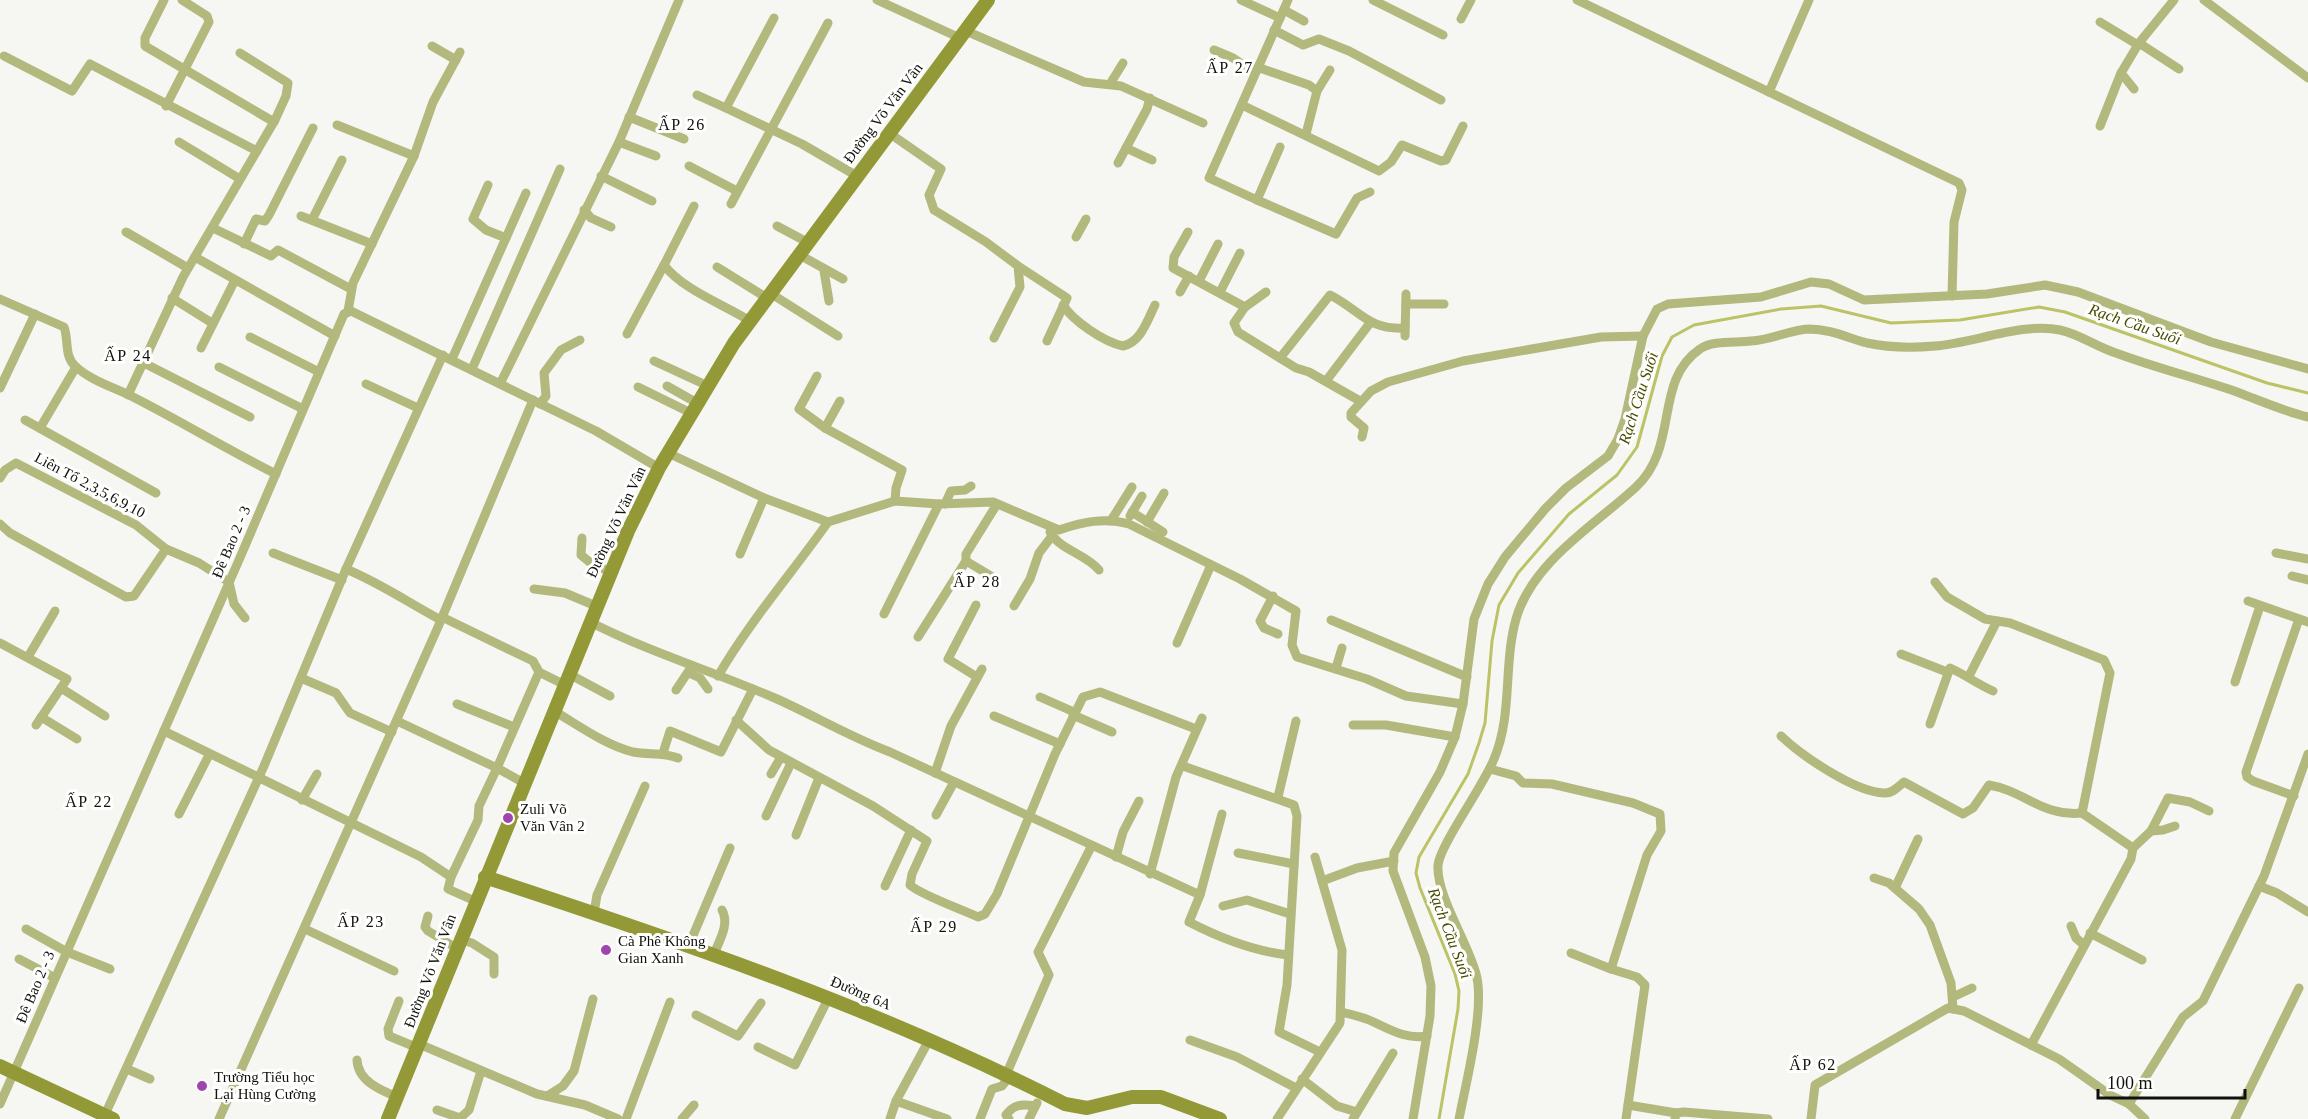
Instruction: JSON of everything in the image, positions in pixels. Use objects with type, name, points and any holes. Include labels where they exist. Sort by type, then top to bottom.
[{"type":"street","points":[[164,0],[144,42],[274,122]]},
{"type":"street","points":[[166,106],[209,22],[207,16],[182,0]]},
{"type":"street","points":[[500,384],[619,142],[679,0]]},
{"type":"street","points":[[877,0],[1084,82],[1121,86],[1203,123]]},
{"type":"street","name":"Đường Võ Văn Vân","points":[[388,1119],[596,606],[634,517],[659,468],[694,408],[750,321],[988,0]]},
{"type":"street","points":[[1241,0],[1304,21]]},
{"type":"street","points":[[1288,0],[1209,178],[1336,234],[1357,198],[1370,192]]},
{"type":"street","points":[[1373,0],[1443,35]]},
{"type":"street","points":[[1395,10],[1400,0]]},
{"type":"street","points":[[1461,19],[1471,0]]},
{"type":"street","points":[[1577,0],[1959,183],[1962,190],[1954,222],[1952,296]]},
{"type":"street","points":[[1769,92],[1809,0]]},
{"type":"street","points":[[2100,126],[2121,73],[2139,44],[2174,0]]},
{"type":"street","points":[[2204,0],[2308,78]]},
{"type":"street","points":[[726,108],[774,18]]},
{"type":"street","points":[[2100,22],[2179,69]]},
{"type":"street","points":[[731,204],[828,23]]},
{"type":"street","points":[[1274,30],[1303,45],[1319,39],[1329,43],[1441,100]]},
{"type":"street","name":"Đê Bao 2 - 3","points":[[0,1104],[230,582],[344,314],[348,311],[351,289],[414,156],[433,102],[458,56],[432,46]]},
{"type":"street","points":[[1214,50],[1255,70],[1309,85],[1317,91]]},
{"type":"street","points":[[128,394],[172,298],[274,122],[286,96],[288,83],[240,53]]},
{"type":"street","points":[[4,56],[65,90],[72,91],[90,64],[166,106],[257,151]]},
{"type":"street","points":[[1110,84],[1123,63]]},
{"type":"street","points":[[1306,134],[1317,91],[1330,70]]},
{"type":"street","points":[[2121,73],[2134,89]]},
{"type":"street","points":[[697,95],[770,129],[857,176]]},
{"type":"street","points":[[1118,163],[1150,99]]},
{"type":"street","points":[[1242,105],[1379,171],[1391,162],[1402,146],[1440,161],[1446,160],[1463,126]]},
{"type":"street","points":[[629,117],[684,139]]},
{"type":"street","points":[[337,125],[414,156]]},
{"type":"street","points":[[244,244],[256,219],[265,221],[314,128]]},
{"type":"street","points":[[889,133],[941,169],[929,195],[934,210],[986,242],[1067,298],[1047,341]]},
{"type":"street","points":[[179,142],[240,179]]},
{"type":"street","points":[[619,142],[656,156]]},
{"type":"street","points":[[1257,201],[1280,147]]},
{"type":"street","points":[[1126,148],[1152,160]]},
{"type":"street","points":[[312,220],[342,160]]},
{"type":"street","points":[[689,166],[737,191]]},
{"type":"street","points":[[472,369],[560,169]]},
{"type":"street","points":[[601,176],[652,201]]},
{"type":"street","points":[[488,185],[473,219],[486,230],[506,238]]},
{"type":"street","points":[[0,1066],[107,1118],[258,778],[346,569],[418,408],[448,357],[526,193]]},
{"type":"street","points":[[627,334],[694,206]]},
{"type":"street","points":[[584,210],[591,218],[611,227]]},
{"type":"street","points":[[301,216],[372,244]]},
{"type":"street","points":[[1076,237],[1086,219]]},
{"type":"street","points":[[777,226],[807,242]]},
{"type":"street","points":[[213,228],[271,256],[278,250],[351,289]]},
{"type":"street","points":[[126,232],[188,268]]},
{"type":"street","points":[[1188,232],[1174,257],[1173,268],[1245,307]]},
{"type":"street","points":[[1199,281],[1218,244]]},
{"type":"street","points":[[1220,292],[1240,253]]},
{"type":"street","points":[[798,254],[824,271],[843,279]]},
{"type":"street","points":[[195,257],[335,336]]},
{"type":"street","points":[[664,265],[670,273],[750,321]]},
{"type":"street","points":[[994,338],[1020,287],[1018,266]]},
{"type":"street","points":[[717,267],[838,336]]},
{"type":"street","points":[[824,271],[829,301]]},
{"type":"street","points":[[1180,292],[1189,276]]},
{"type":"street","points":[[201,348],[235,280]]},
{"type":"street","points":[[1413,1119],[1427,1036],[1431,986],[1425,957],[1393,871],[1394,853],[1440,772],[1455,737],[1463,704],[1474,619],[1488,584],[1505,557],[1545,509],[1566,488],[1608,456],[1618,439],[1643,336],[1652,314],[1668,304],[1761,297],[1811,282],[1828,284],[1864,300],[1987,294],[2045,285],[2057,286],[2211,342],[2308,369]]},
{"type":"street","points":[[1266,292],[1245,307],[1234,323],[1238,332],[1280,358],[1360,401]]},
{"type":"street","points":[[1280,358],[1327,296],[1332,296],[1370,323],[1405,332],[1406,299],[1444,304]]},
{"type":"street","points":[[172,298],[212,323]]},
{"type":"street","points":[[0,299],[64,327],[68,337],[67,353],[76,367],[276,474]]},
{"type":"street","points":[[1063,305],[1076,312],[1114,344],[1123,346],[1132,344],[1155,306]]},
{"type":"street","points":[[348,311],[388,327],[596,431],[659,468]]},
{"type":"street","points":[[0,388],[35,314]]},
{"type":"street","points":[[1326,381],[1370,323]]},
{"type":"street","points":[[1459,1119],[1480,1002],[1477,976],[1443,887],[1438,866],[1442,852],[1490,769],[1502,736],[1514,629],[1524,598],[1579,533],[1635,488],[1654,468],[1677,376],[1691,356],[1704,345],[1762,341],[1791,332],[1811,329],[1840,333],[1887,347],[1913,348],[2045,327],[2066,331],[2105,350],[2308,417]]},
{"type":"street","points":[[1362,437],[1364,428],[1350,415],[1371,391],[1388,382],[1463,361],[1601,337],[1643,336]]},
{"type":"street","points":[[250,337],[319,372]]},
{"type":"street","points":[[219,1119],[537,402],[546,396],[544,373],[561,350],[580,340]]},
{"type":"street","points":[[142,362],[250,417]]},
{"type":"street","points":[[654,362],[708,386]]},
{"type":"street","points":[[219,366],[303,409]]},
{"type":"street","points":[[40,428],[76,367]]},
{"type":"street","points":[[818,376],[798,409],[825,428],[902,470],[896,488],[895,501]]},
{"type":"street","points":[[366,384],[418,408]]},
{"type":"street","points":[[667,386],[694,408]]},
{"type":"street","points":[[638,387],[694,408]]},
{"type":"street","points":[[825,428],[840,401]]},
{"type":"street","points":[[26,420],[156,493]]},
{"type":"street","points":[[668,453],[764,498],[828,522]]},
{"type":"street","name":"Liên Tổ 2,3,5,6,9,10","points":[[0,478],[5,470],[16,463],[26,467],[136,525],[165,549],[199,563],[230,582]]},
{"type":"street","points":[[884,614],[942,504],[951,491],[965,490],[971,486]]},
{"type":"street","points":[[1112,519],[1132,487]]},
{"type":"street","points":[[1147,522],[1164,493]]},
{"type":"street","points":[[1125,523],[1142,496]]},
{"type":"street","points":[[740,554],[764,498]]},
{"type":"street","points":[[718,676],[755,617],[786,582],[828,522],[895,501],[997,504],[1059,530],[1074,524],[1112,519],[1125,523],[1273,596],[1296,611],[1294,655],[1336,668],[1406,696],[1463,704]]},
{"type":"street","points":[[918,637],[966,561],[966,554],[997,504]]},
{"type":"street","points":[[1132,512],[1163,532]]},
{"type":"street","points":[[0,524],[10,533],[126,597],[134,596],[165,549]]},
{"type":"street","points":[[1047,526],[1052,536],[1093,563],[1099,570]]},
{"type":"street","points":[[1014,606],[1030,579],[1039,553],[1052,536]]},
{"type":"street","points":[[582,537],[581,555],[592,564],[611,572]]},
{"type":"street","points":[[273,553],[342,580]]},
{"type":"street","points":[[2276,553],[2308,560]]},
{"type":"street","points":[[966,561],[996,579]]},
{"type":"street","points":[[1177,643],[1211,565]]},
{"type":"street","points":[[346,569],[387,587],[393,594],[442,618],[533,660],[539,672],[610,696]]},
{"type":"street","points":[[2292,576],[2308,580]]},
{"type":"street","points":[[230,582],[234,604],[246,618]]},
{"type":"street","points":[[1935,582],[1947,597],[1985,619],[2010,623],[2093,655],[2104,660],[2109,666],[2110,673],[2082,813]]},
{"type":"street","points":[[534,589],[566,593],[596,606]]},
{"type":"street","points":[[1273,596],[1260,621],[1264,627],[1278,634]]},
{"type":"street","points":[[2248,601],[2303,620],[2246,772],[2249,779],[2294,796]]},
{"type":"street","points":[[935,773],[951,726],[979,673],[948,659],[976,605]]},
{"type":"street","points":[[2235,682],[2260,606]]},
{"type":"street","points":[[28,657],[55,610]]},
{"type":"street","points":[[1331,620],[1467,677]]},
{"type":"street","points":[[1969,676],[1997,621]]},
{"type":"street","points":[[590,622],[690,670],[708,689]]},
{"type":"street","points":[[0,643],[67,679],[39,721],[77,739]]},
{"type":"street","points":[[1336,668],[1342,648]]},
{"type":"street","points":[[1901,654],[1947,672]]},
{"type":"street","points":[[1930,724],[1950,668],[1969,676],[1976,683],[1993,691]]},
{"type":"street","points":[[690,670],[718,676],[753,689],[850,737],[935,773],[1091,847],[1200,895]]},
{"type":"street","points":[[676,690],[690,670]]},
{"type":"street","points":[[475,901],[448,889],[451,877],[478,820],[480,806],[539,672]]},
{"type":"street","points":[[301,678],[336,693],[350,713],[392,732]]},
{"type":"street","points":[[61,688],[105,716]]},
{"type":"street","points":[[663,753],[670,732],[721,752],[753,689]]},
{"type":"street","points":[[736,720],[781,758],[927,841],[910,885],[916,891],[944,900],[978,917],[985,914],[997,894],[1027,817],[1083,697],[1100,692],[1196,729]]},
{"type":"street","points":[[1040,697],[1112,732]]},
{"type":"street","points":[[457,704],[514,727]]},
{"type":"street","points":[[554,711],[606,741],[631,751],[663,753],[678,758]]},
{"type":"street","points":[[994,716],[1060,744]]},
{"type":"street","points":[[1150,874],[1176,777],[1183,766],[1202,718]]},
{"type":"street","points":[[397,721],[524,783]]},
{"type":"street","points":[[1278,797],[1296,721]]},
{"type":"street","points":[[1353,725],[1386,725],[1455,737]]},
{"type":"street","points":[[164,730],[209,755],[421,857],[451,877]]},
{"type":"street","points":[[1781,736],[1793,747],[1830,770],[1858,785],[1885,794],[1896,790],[1904,782],[1963,814],[1973,808],[1989,785],[2002,787],[2051,812],[2082,813],[2133,848]]},
{"type":"street","points":[[179,814],[209,755]]},
{"type":"street","points":[[771,774],[781,758]]},
{"type":"street","points":[[2128,1104],[2183,1017],[2203,1001],[2259,886],[2308,758]]},
{"type":"street","points":[[766,816],[791,763]]},
{"type":"street","points":[[1183,766],[1278,797],[1294,805],[1297,816],[1284,1013],[1280,1032],[1320,1052]]},
{"type":"street","points":[[1490,769],[1516,776],[1523,783],[1552,784],[1633,803],[1660,814],[1661,831],[1647,855],[1611,969]]},
{"type":"street","points":[[302,800],[317,774]]},
{"type":"street","points":[[796,836],[819,778]]},
{"type":"street","points":[[936,815],[954,782]]},
{"type":"street","points":[[594,913],[597,895],[645,786]]},
{"type":"street","points":[[2031,1045],[2131,859],[2133,848],[2151,831],[2168,798],[2190,802],[2209,811]]},
{"type":"street","points":[[1116,857],[1123,832],[1139,801]]},
{"type":"street","points":[[1222,814],[1200,895],[1189,922],[1213,934],[1249,947],[1288,956]]},
{"type":"street","points":[[2151,831],[2175,826]]},
{"type":"street","points":[[885,886],[911,830]]},
{"type":"street","points":[[1895,888],[1918,839]]},
{"type":"street","points":[[980,1119],[992,1089],[1002,1086],[1008,1076],[1049,975],[1038,952],[1091,847]]},
{"type":"street","points":[[689,945],[730,848]]},
{"type":"street","points":[[1238,853],[1294,864]]},
{"type":"street","points":[[1277,1119],[1340,1023],[1342,950],[1315,857]]},
{"type":"street","points":[[1322,881],[1357,868],[1394,861]]},
{"type":"street","name":"Đường 6A","points":[[485,877],[689,945],[829,997],[929,1040],[1065,1104],[1087,1108],[1132,1097],[1161,1097],[1220,1119]]},
{"type":"street","points":[[1874,878],[1895,888],[1919,909],[1930,925],[1951,983],[1953,1009]]},
{"type":"street","points":[[2259,886],[2277,893],[2308,912]]},
{"type":"street","points":[[1222,906],[1247,900],[1290,914]]},
{"type":"street","points":[[714,954],[724,928],[726,916],[723,910]]},
{"type":"street","points":[[428,916],[425,927],[428,931],[460,945],[472,943],[494,957],[494,974]]},
{"type":"street","points":[[2071,926],[2076,938],[2084,945]]},
{"type":"street","points":[[26,929],[67,952],[110,969]]},
{"type":"street","points":[[305,929],[394,971]]},
{"type":"street","points":[[2090,933],[2142,960]]},
{"type":"street","points":[[1571,953],[1637,977],[1645,985],[1626,1119]]},
{"type":"street","points":[[19,959],[56,978]]},
{"type":"street","points":[[1953,997],[1972,988]]},
{"type":"street","points":[[2235,1119],[2299,988]]},
{"type":"street","points":[[758,1047],[795,1065],[829,997]]},
{"type":"street","points":[[547,1096],[563,1086],[574,1071],[593,999]]},
{"type":"street","points":[[399,1001],[388,1029],[388,1036],[547,1096],[618,1119]]},
{"type":"street","points":[[626,1119],[670,1002]]},
{"type":"street","points":[[696,1015],[738,1036],[761,1003]]},
{"type":"street","points":[[1811,1119],[1815,1085],[1936,1013],[1953,1009],[1964,1011],[2059,1059],[2110,1095],[2128,1104],[2145,1119]]},
{"type":"street","points":[[1341,1012],[1369,1020],[1395,1033],[1427,1036]]},
{"type":"street","points":[[890,1119],[896,1101],[929,1040]]},
{"type":"street","points":[[1190,1040],[1237,1057],[1296,1088]]},
{"type":"street","points":[[1302,1079],[1336,1106],[1355,1116],[1393,1053]]},
{"type":"street","points":[[357,1060],[360,1074],[377,1089],[397,1097]]},
{"type":"street","points":[[127,1069],[150,1079]]},
{"type":"street","points":[[437,1110],[460,1118],[469,1110],[481,1071]]},
{"type":"street","points":[[1029,1119],[1041,1092]]},
{"type":"street","points":[[896,1101],[947,1119]]},
{"type":"street","points":[[1009,1119],[1006,1115],[1011,1108],[1021,1104],[1035,1106]]},
{"type":"street","points":[[682,1119],[694,1105]]},
{"type":"street","points":[[1628,1105],[1675,1116],[1768,1119]]},
{"type":"waterway","name":"Rạch Cầu Suối","points":[[1439,1119],[1459,991],[1455,974],[1420,888],[1416,873],[1419,857],[1468,774],[1479,743],[1485,723],[1492,641],[1499,605],[1518,573],[1569,514],[1617,475],[1637,447],[1662,356],[1672,337],[1694,325],[1781,309],[1821,306],[1891,323],[1960,320],[2039,307],[2065,312],[2267,383],[2308,393]]},
{"type":"place","name":"Zuli Võ Văn Vân 2","points":[[508,818]]},
{"type":"place","name":"Cà Phê Không Gian Xanh","points":[[606,950]]},
{"type":"place","name":"Trường Tiểu học Lại Hùng Cường","points":[[202,1086]]},
{"type":"district","name":"ẤP 27","points":[[1230,67]]},
{"type":"district","name":"ẤP 26","points":[[682,124]]},
{"type":"district","name":"ẤP 24","points":[[128,355]]},
{"type":"district","name":"ẤP 28","points":[[977,581]]},
{"type":"district","name":"ẤP 22","points":[[89,801]]},
{"type":"district","name":"ẤP 23","points":[[361,921]]},
{"type":"district","name":"ẤP 29","points":[[934,926]]},
{"type":"district","name":"ẤP 62","points":[[1813,1064]]}]
